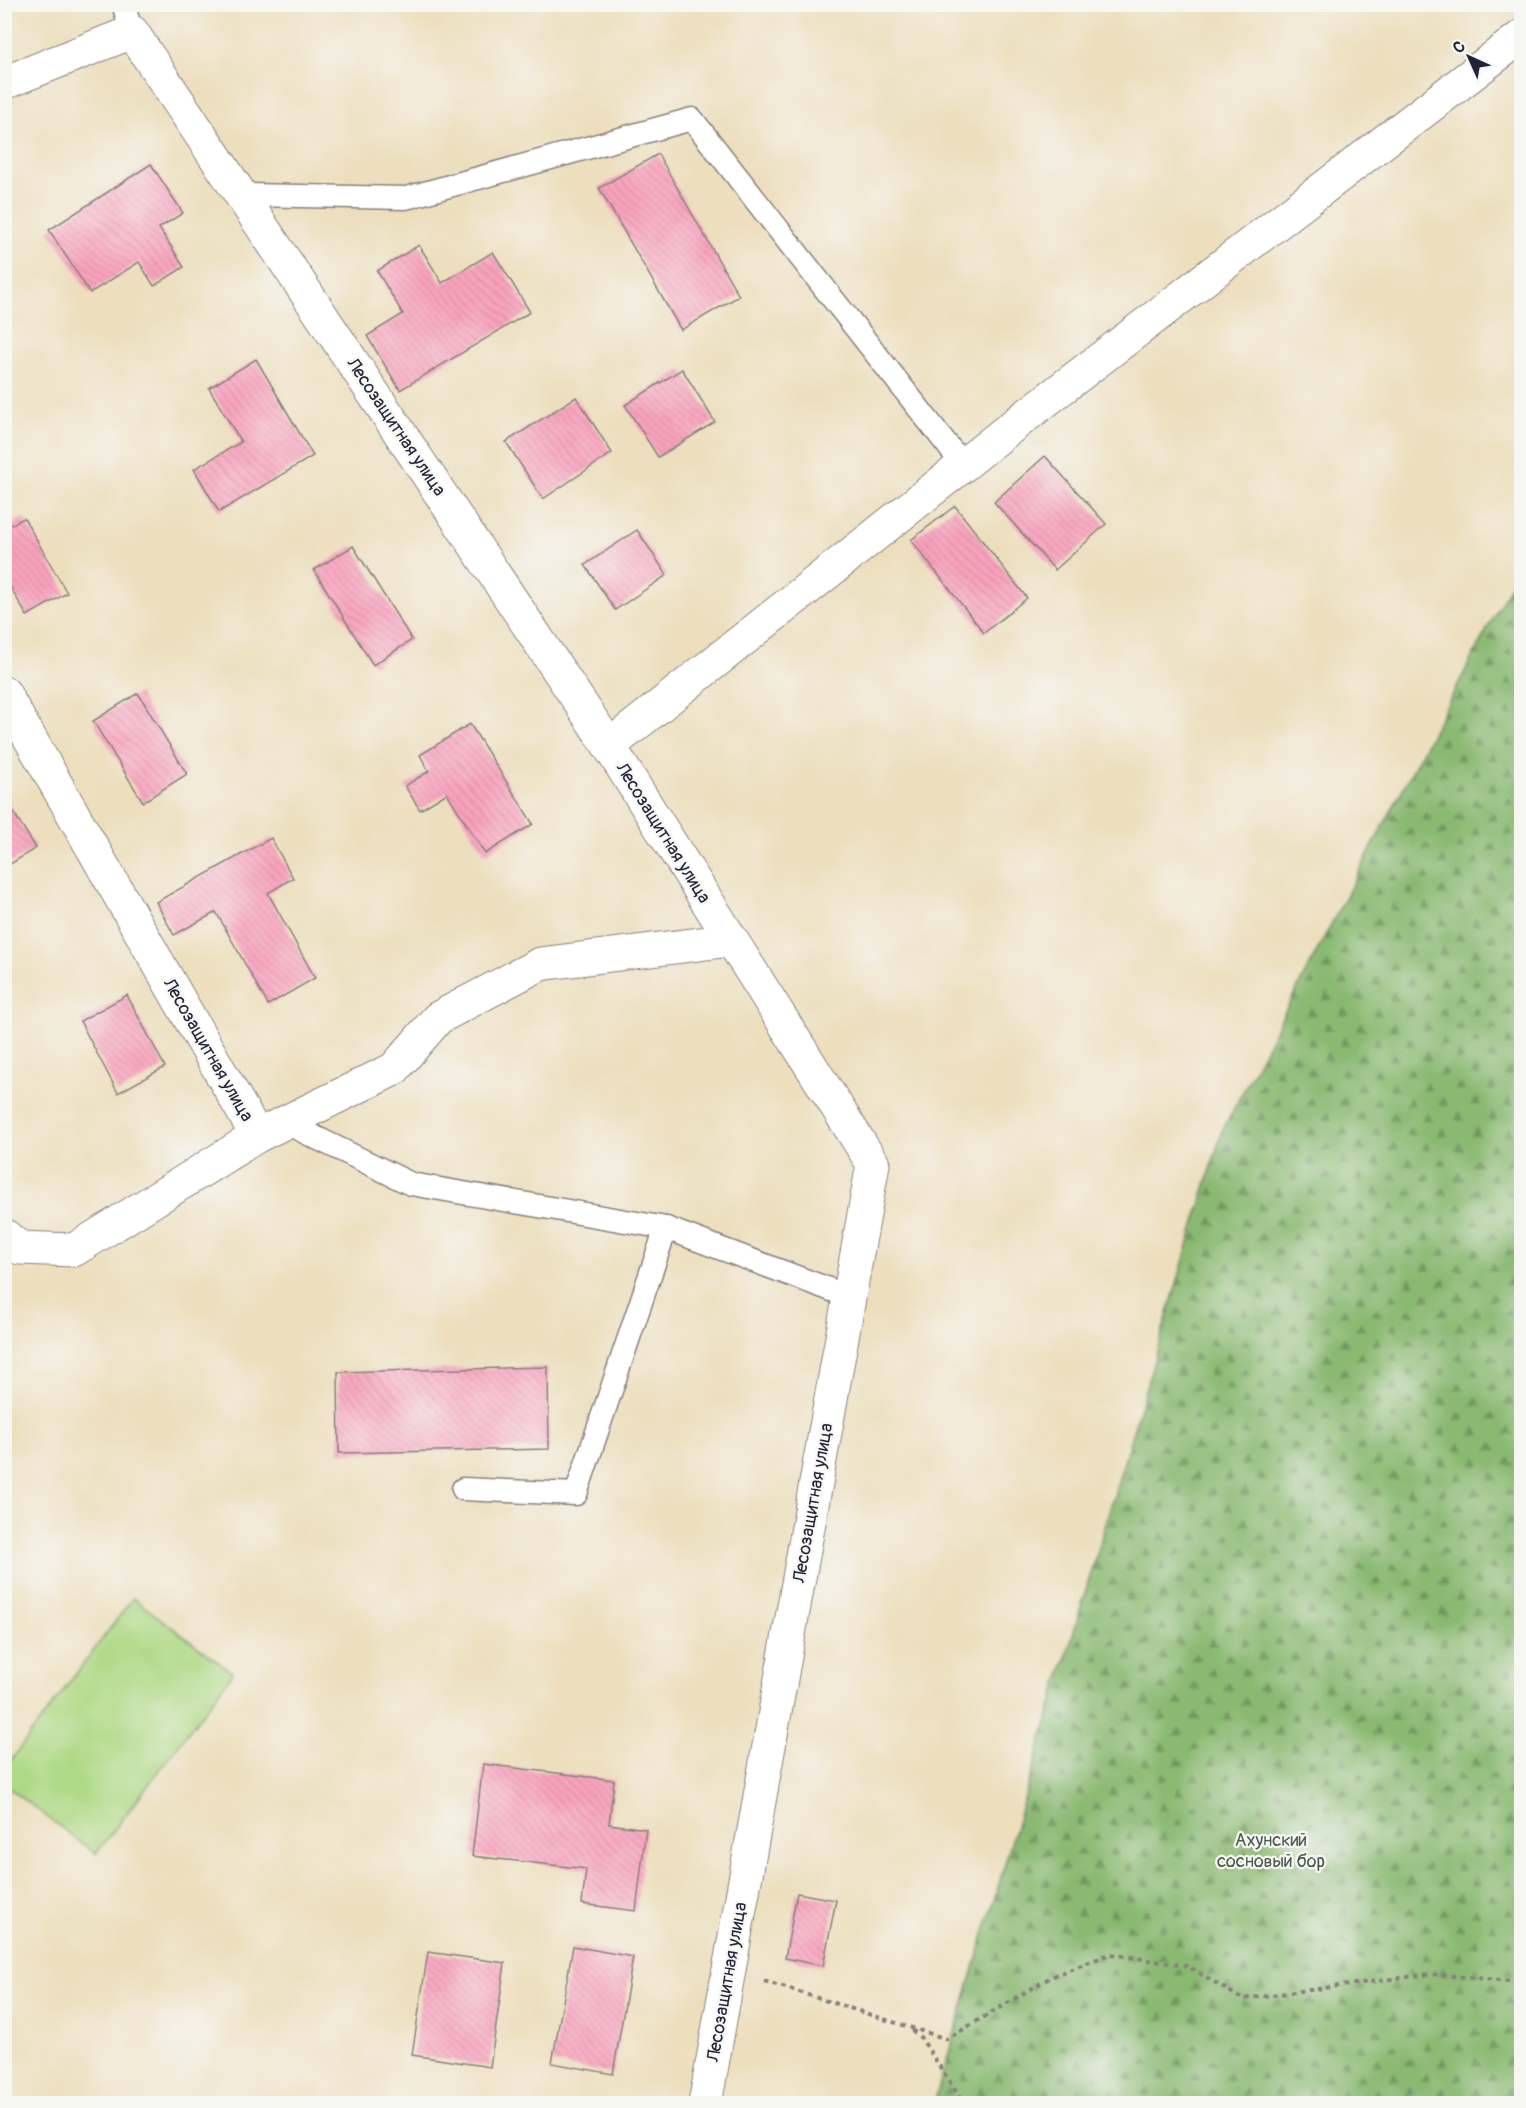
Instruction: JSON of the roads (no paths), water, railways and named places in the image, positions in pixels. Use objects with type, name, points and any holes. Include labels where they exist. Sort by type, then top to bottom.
[{"type":"street","name":"Лесозащитная улица","points":[[4,83],[128,18],[242,195],[609,746],[873,1164],[705,2103]]},
{"type":"street","points":[[609,746],[963,465],[1521,36]]},
{"type":"street","name":"Лесозащитная улица","points":[[4,693],[272,1129]]},
{"type":"street","points":[[4,1235],[20,1248],[75,1250],[272,1129],[394,1069],[438,1018],[540,964],[731,940]]},
{"type":"lane","points":[[242,195],[406,198],[692,119],[963,465]]},
{"type":"lane","points":[[272,1129],[411,1184],[666,1228],[850,1297]]},
{"type":"lane","points":[[463,1489],[576,1494],[666,1228]]},
{"type":"park label","name":"Ахунский сосновый бор","points":[[1271,1850]]}]
